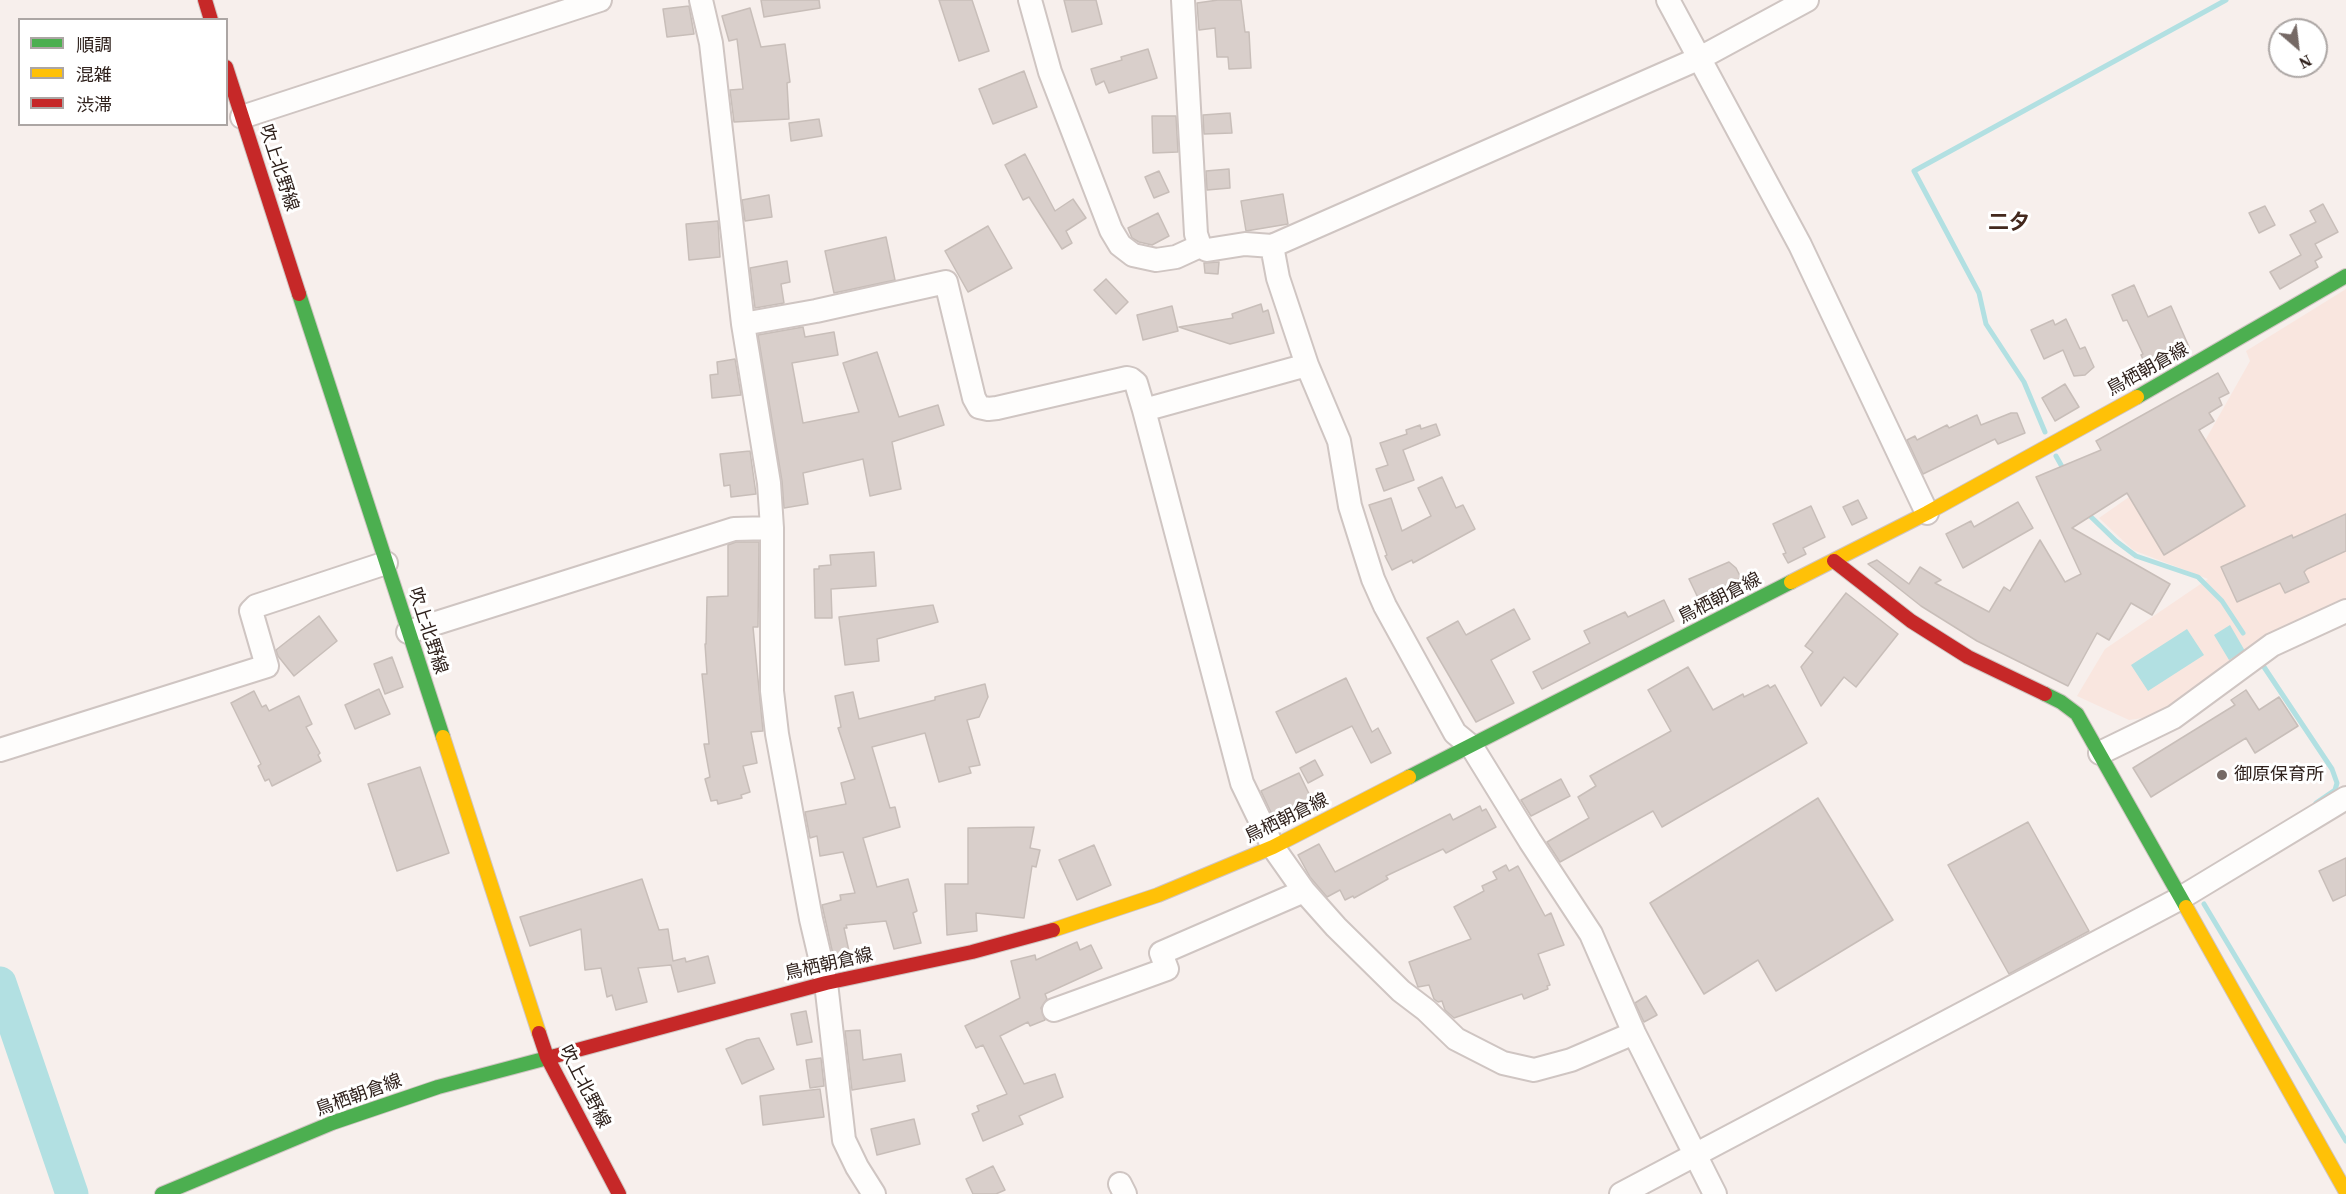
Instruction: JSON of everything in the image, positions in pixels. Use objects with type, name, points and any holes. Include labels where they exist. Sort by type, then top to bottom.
[{"type":"main road","points":[[205,0],[210,18]]},
{"type":"main road","name":"吹上北野線","points":[[228,73],[547,1057],[619,1194]]},
{"type":"main road","name":"鳥栖朝倉線","points":[[162,1194],[332,1124],[438,1087],[826,982],[972,952],[1058,929],[1158,895],[1274,847],[1927,513],[2200,362],[2346,276]]},
{"type":"main road","points":[[1834,561],[1911,621],[1958,651],[2061,702],[2077,714],[2346,1192]]},
{"type":"street","points":[[242,117],[600,0]]},
{"type":"street","points":[[701,0],[711,43],[743,324],[769,483],[772,528],[772,691],[777,734],[811,920],[826,982],[844,1140],[874,1194]]},
{"type":"street","points":[[1030,0],[1050,72],[1111,230],[1120,244],[1133,255],[1156,260],[1176,257],[1200,246]]},
{"type":"street","points":[[1183,0],[1196,234],[1200,246],[1207,250],[1245,244],[1272,246],[1700,58],[1807,0]]},
{"type":"street","points":[[1668,0],[1800,245],[1927,513]]},
{"type":"street","points":[[1272,246],[1278,278],[1307,365],[1339,441],[1350,506],[1373,579],[1385,606],[1455,733],[1472,747],[1530,841],[1591,933],[1634,1033],[1715,1194]]},
{"type":"street","points":[[743,324],[816,311],[946,282],[974,398],[979,406],[988,409],[997,408],[1127,378],[1136,384],[1242,783],[1274,847],[1304,891],[1336,927],[1401,991],[1426,1010],[1456,1039],[1503,1063],[1534,1070],[1571,1060],[1634,1033]]},
{"type":"street","points":[[1144,410],[1307,365]]},
{"type":"street","points":[[408,632],[734,529],[772,528]]},
{"type":"street","points":[[0,750],[267,666],[251,611],[256,606],[386,563]]},
{"type":"street","points":[[2100,753],[2174,717],[2272,645],[2346,611]]},
{"type":"street","points":[[1621,1194],[2180,899],[2346,798]]},
{"type":"street","points":[[1054,1010],[1167,969],[1161,953],[1304,891]]},
{"type":"shaded area","points":[[2346,289],[2346,606],[2156,716],[2129,720],[2077,696],[2105,649],[2208,579],[2133,550],[2099,518],[2202,446],[2250,361],[2246,351]]},
{"type":"water","points":[[2230,625],[2245,651],[2229,660],[2214,635]]},
{"type":"water","points":[[2187,629],[2204,655],[2148,691],[2131,665]]},
{"type":"building","points":[[761,0],[819,0],[820,8],[764,17]]},
{"type":"building","points":[[939,0],[972,0],[989,51],[959,61]]},
{"type":"building","points":[[1064,0],[1096,0],[1102,24],[1072,32]]},
{"type":"building","points":[[1241,0],[1245,32],[1249,32],[1251,68],[1229,69],[1228,57],[1217,57],[1215,28],[1199,30],[1197,3]]},
{"type":"building","points":[[689,6],[694,34],[667,37],[663,9]]},
{"type":"building","points":[[750,8],[761,47],[785,44],[790,82],[787,83],[789,119],[734,122],[730,90],[743,89],[737,39],[729,41],[722,16]]},
{"type":"building","points":[[1148,49],[1157,78],[1109,93],[1104,81],[1096,85],[1091,69]]},
{"type":"building","points":[[1024,71],[1037,107],[993,124],[979,89]]},
{"type":"building","points":[[1230,113],[1232,133],[1204,134],[1203,115]]},
{"type":"building","points":[[1152,116],[1176,116],[1178,152],[1153,153]]},
{"type":"building","points":[[819,119],[822,136],[791,141],[789,123]]},
{"type":"building","points":[[1025,154],[1055,211],[1073,199],[1086,218],[1066,231],[1072,243],[1062,249],[1029,197],[1023,200],[1005,165]]},
{"type":"building","points":[[1229,169],[1230,188],[1207,190],[1206,171]]},
{"type":"building","points":[[1159,171],[1169,192],[1154,198],[1145,177]]},
{"type":"building","points":[[1283,194],[1288,224],[1246,231],[1241,201]]},
{"type":"building","points":[[769,195],[772,217],[745,221],[742,200]]},
{"type":"building","points":[[2323,204],[2338,232],[2315,244],[2322,257],[2315,261],[2318,267],[2280,289],[2270,272],[2301,255],[2290,235],[2316,222],[2310,211]]},
{"type":"building","points":[[2265,206],[2275,225],[2259,233],[2249,213]]},
{"type":"building","points":[[1158,213],[1169,236],[1152,245],[1132,238],[1128,228]]},
{"type":"building","points":[[718,221],[720,257],[689,260],[686,224]]},
{"type":"building","points":[[988,226],[1012,268],[968,292],[945,251]]},
{"type":"building","points":[[886,237],[895,280],[834,293],[825,251]]},
{"type":"building","points":[[787,261],[790,282],[781,284],[784,303],[755,308],[750,268]]},
{"type":"building","points":[[1219,262],[1218,274],[1205,273],[1204,263]]},
{"type":"building","points":[[1106,279],[1128,302],[1116,314],[1094,290]]},
{"type":"building","points":[[2134,285],[2148,317],[2171,306],[2189,347],[2147,368],[2127,320],[2123,321],[2112,295]]},
{"type":"building","points":[[1261,304],[1263,312],[1268,310],[1274,333],[1230,344],[1179,327],[1233,318],[1232,314]]},
{"type":"building","points":[[1172,306],[1178,331],[1143,340],[1137,315]]},
{"type":"building","points":[[2066,319],[2080,349],[2085,347],[2094,367],[2085,375],[2074,376],[2063,350],[2044,359],[2031,330],[2053,320],[2055,325]]},
{"type":"building","points":[[803,327],[805,337],[834,332],[838,355],[792,363],[803,423],[859,412],[843,363],[877,352],[899,417],[938,405],[944,425],[892,442],[901,489],[870,496],[863,459],[803,473],[808,504],[784,508],[782,481],[758,335]]},
{"type":"building","points":[[735,359],[741,395],[712,398],[710,375],[718,374],[717,362]]},
{"type":"building","points":[[2218,373],[2229,393],[2219,398],[2222,405],[2209,413],[2214,421],[2199,430],[2245,506],[2164,555],[2127,493],[2072,528],[2170,584],[2152,615],[2131,603],[2109,640],[2097,633],[2068,686],[1977,641],[1921,606],[1868,564],[1877,560],[1909,584],[1920,567],[1941,580],[1935,583],[1989,612],[2004,587],[2010,591],[2040,540],[2065,582],[2081,574],[2036,477],[2101,450],[2096,441]]},
{"type":"building","points":[[2065,384],[2079,407],[2055,421],[2042,398]]},
{"type":"building","points":[[2011,413],[2017,413],[2025,433],[1998,444],[1995,439],[1923,474],[1907,440],[1915,436],[1917,440],[1947,425],[1949,428],[1977,415],[1981,425]]},
{"type":"building","points":[[1436,424],[1440,435],[1403,450],[1414,480],[1384,491],[1376,469],[1388,465],[1380,443],[1407,434],[1406,430],[1420,425],[1421,429]]},
{"type":"building","points":[[750,451],[756,494],[731,497],[730,485],[724,486],[720,454]]},
{"type":"building","points":[[1442,477],[1456,508],[1463,505],[1475,529],[1413,563],[1412,560],[1392,570],[1385,556],[1387,555],[1369,505],[1391,498],[1402,531],[1431,516],[1418,488]]},
{"type":"building","points":[[1858,500],[1867,518],[1852,525],[1843,507]]},
{"type":"building","points":[[2018,502],[2033,528],[1963,568],[1946,534],[1971,521],[1974,527]]},
{"type":"building","points":[[1811,506],[1825,537],[1803,548],[1806,554],[1788,563],[1773,524]]},
{"type":"building","points":[[2346,514],[2346,551],[2307,569],[2304,572],[2309,582],[2285,593],[2280,583],[2237,602],[2221,567]]},
{"type":"building","points":[[736,542],[759,542],[758,627],[753,627],[763,731],[751,732],[757,763],[743,766],[750,792],[741,795],[742,798],[718,804],[717,800],[711,801],[705,779],[710,777],[704,744],[709,744],[702,674],[707,674],[705,644],[707,597],[728,596],[728,545]]},
{"type":"building","points":[[874,552],[876,586],[831,589],[832,618],[815,618],[814,569],[831,565],[830,555]]},
{"type":"building","points":[[1729,562],[1736,568],[1741,578],[1716,590],[1717,594],[1700,602],[1689,579]]},
{"type":"building","points":[[1846,593],[1898,634],[1856,687],[1844,677],[1821,706],[1801,667],[1813,652],[1805,646]]},
{"type":"building","points":[[1664,600],[1674,621],[1542,689],[1533,672],[1590,643],[1584,631],[1625,612],[1628,617]]},
{"type":"building","points":[[933,605],[938,622],[877,639],[879,661],[845,665],[839,617]]},
{"type":"building","points":[[1514,609],[1530,639],[1491,660],[1514,703],[1476,722],[1427,638],[1458,621],[1466,635]]},
{"type":"building","points":[[319,616],[337,641],[294,676],[276,650]]},
{"type":"building","points":[[392,657],[403,687],[385,694],[374,664]]},
{"type":"building","points":[[1688,667],[1713,710],[1743,694],[1744,697],[1768,685],[1770,688],[1775,685],[1807,743],[1662,827],[1653,811],[1560,862],[1547,842],[1589,818],[1578,797],[1596,786],[1590,776],[1671,731],[1648,690]]},
{"type":"building","points":[[1346,678],[1372,732],[1378,728],[1391,753],[1371,763],[1352,726],[1296,753],[1276,712]]},
{"type":"building","points":[[985,684],[988,697],[979,717],[967,720],[980,765],[969,767],[971,773],[939,782],[925,733],[872,747],[890,808],[895,807],[900,827],[863,838],[877,887],[908,879],[917,911],[913,913],[921,943],[894,949],[886,921],[846,925],[847,928],[844,928],[850,956],[834,959],[822,905],[841,900],[840,895],[855,893],[843,852],[820,856],[817,836],[810,838],[805,812],[846,804],[841,783],[855,779],[838,728],[841,727],[835,696],[853,692],[859,719],[935,700],[935,697]]},
{"type":"building","points":[[379,689],[390,714],[355,729],[345,705]]},
{"type":"building","points":[[2246,690],[2259,710],[2279,697],[2298,726],[2255,753],[2246,738],[2151,797],[2133,768],[2235,705],[2231,700]]},
{"type":"building","points":[[254,691],[262,707],[266,705],[269,711],[299,696],[312,724],[306,727],[320,753],[318,755],[321,761],[272,786],[269,779],[265,781],[258,766],[261,764],[231,703]]},
{"type":"building","points":[[1315,760],[1323,775],[1308,783],[1300,768]]},
{"type":"building","points":[[420,767],[449,853],[397,871],[368,784]]},
{"type":"building","points":[[1299,773],[1312,800],[1274,819],[1261,791]]},
{"type":"building","points":[[1561,779],[1570,796],[1531,816],[1521,800]]},
{"type":"building","points":[[1818,798],[1893,920],[1776,991],[1758,960],[1704,994],[1650,903]]},
{"type":"building","points":[[1480,806],[1482,811],[1486,809],[1496,827],[1446,853],[1443,849],[1386,876],[1388,879],[1354,898],[1353,896],[1345,900],[1340,890],[1327,897],[1310,877],[1298,855],[1319,844],[1335,872],[1450,814],[1453,820]]},
{"type":"building","points":[[2028,822],[2089,931],[2009,974],[1948,865]]},
{"type":"building","points":[[1034,827],[1030,848],[1040,850],[1036,867],[1032,866],[1024,918],[976,913],[977,931],[947,935],[945,884],[968,884],[968,828]]},
{"type":"building","points":[[1094,845],[1111,885],[1077,900],[1059,860]]},
{"type":"building","points":[[2346,858],[2346,895],[2333,901],[2319,871]]},
{"type":"building","points":[[1506,865],[1509,871],[1518,866],[1545,916],[1551,913],[1564,945],[1538,954],[1550,985],[1547,986],[1548,989],[1524,999],[1522,994],[1454,1018],[1445,1010],[1442,1001],[1438,1002],[1434,999],[1429,985],[1418,987],[1409,962],[1471,939],[1454,907],[1484,891],[1482,886],[1497,879],[1493,872]]},
{"type":"building","points":[[642,879],[659,930],[668,929],[673,961],[685,958],[686,962],[708,956],[715,983],[678,992],[671,965],[638,968],[647,1002],[616,1010],[612,995],[607,997],[601,968],[585,970],[581,929],[530,946],[520,917]]},
{"type":"building","points":[[1077,942],[1080,950],[1091,945],[1102,968],[1045,994],[1047,999],[1041,1008],[1045,1020],[1030,1026],[1028,1022],[1000,1036],[1024,1084],[1055,1074],[1063,1097],[1019,1116],[1023,1124],[983,1141],[972,1114],[979,1111],[977,1106],[1007,1094],[983,1045],[976,1048],[965,1026],[1020,998],[1011,961],[1035,955],[1036,960]]},
{"type":"building","points":[[1646,996],[1657,1015],[1644,1022],[1635,1003]]},
{"type":"building","points":[[806,1011],[812,1042],[797,1045],[791,1014]]},
{"type":"building","points":[[860,1030],[863,1060],[901,1054],[905,1081],[852,1090],[845,1031]]},
{"type":"building","points":[[759,1038],[774,1069],[742,1084],[726,1049],[747,1040]]},
{"type":"building","points":[[821,1058],[824,1086],[810,1088],[806,1060]]},
{"type":"building","points":[[820,1089],[824,1117],[763,1125],[760,1096]]},
{"type":"building","points":[[914,1119],[920,1144],[877,1155],[871,1129]]},
{"type":"building","points":[[993,1166],[1005,1190],[996,1194],[973,1194],[966,1179]]},
{"type":"waterway","points":[[2045,432],[2024,382],[1986,324],[1979,293],[1914,171],[2226,0]]},
{"type":"waterway","points":[[2056,456],[2065,472]]},
{"type":"waterway","points":[[2086,512],[2116,541],[2136,556],[2198,577],[2222,601],[2243,633]]},
{"type":"waterway","points":[[2264,667],[2332,769],[2337,783],[2335,790],[2316,803]]},
{"type":"waterway","points":[[2204,904],[2346,1141]]},
{"type":"waterway","points":[[0,983],[72,1194]]},
{"type":"traffic: fast","points":[[2137,397],[2346,276]]},
{"type":"traffic: fast","points":[[299,294],[443,737]]},
{"type":"traffic: fast","points":[[1409,777],[1791,582]]},
{"type":"traffic: fast","points":[[2045,694],[2077,714],[2186,907]]},
{"type":"traffic: fast","points":[[162,1194],[332,1123],[438,1087],[555,1056]]},
{"type":"traffic: slow","points":[[1791,582],[1927,513],[2137,397]]},
{"type":"traffic: slow","points":[[443,737],[539,1033]]},
{"type":"traffic: slow","points":[[1053,930],[1158,895],[1273,847],[1409,777]]},
{"type":"traffic: slow","points":[[2186,907],[2346,1192]]},
{"type":"traffic: jam","points":[[205,0],[210,18]]},
{"type":"traffic: jam","points":[[228,73],[299,294]]},
{"type":"traffic: jam","points":[[1834,561],[1911,621],[1968,657],[2045,694]]},
{"type":"traffic: jam","points":[[555,1056],[826,983],[972,952],[1053,930]]},
{"type":"traffic: jam","points":[[539,1033],[547,1057],[619,1194]]},
{"type":"place","name":"御原保育所","points":[[2222,775]]},
{"type":"district","name":"二夕","points":[[2009,224]]}]
